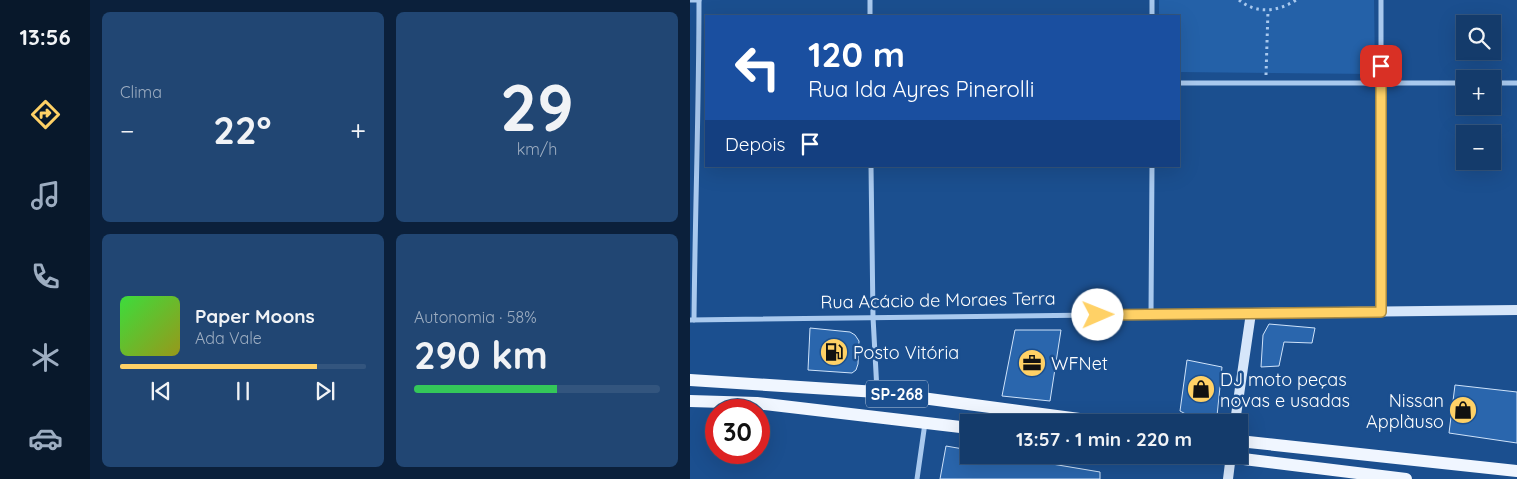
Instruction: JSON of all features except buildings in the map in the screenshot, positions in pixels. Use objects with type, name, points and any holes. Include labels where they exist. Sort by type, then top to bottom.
[{"type":"main road","name":"SP-268","points":[[690,380],[877,392],[1042,414]]},
{"type":"main road","name":"SP-268","points":[[690,401],[757,403],[960,427]]},
{"type":"main road","points":[[1248,442],[1517,471]]},
{"type":"main road","points":[[1248,458],[1406,479]]},
{"type":"street","points":[[690,0],[699,0],[699,89],[693,169],[692,320]]},
{"type":"street","points":[[870,0],[870,15]]},
{"type":"street","points":[[1152,0],[1152,15]]},
{"type":"street","points":[[1381,0],[1381,312]]},
{"type":"street","points":[[1180,83],[1456,82]]},
{"type":"street","points":[[1501,82],[1517,82]]},
{"type":"street","points":[[699,89],[705,89]]},
{"type":"street","points":[[871,167],[873,318],[877,392]]},
{"type":"street","points":[[1151,314],[1152,167]]},
{"type":"street","name":"Rua Acácio de Moraes Terra","points":[[692,320],[1517,310]]},
{"type":"street","points":[[1236,414],[1251,313]]},
{"type":"street","points":[[917,479],[925,423]]},
{"type":"street","points":[[1228,479],[1230,464]]},
{"type":"path","points":[[1239,0],[1258,10],[1273,10],[1286,6],[1296,0]]},
{"type":"path","points":[[1266,83],[1268,10]]},
{"type":"shaded area","points":[[1159,0],[1374,0],[1375,74],[1180,72],[1180,15],[1159,15]]},
{"type":"place","name":"Posto Vitória","points":[[834,352]]},
{"type":"place","name":"WFNet","points":[[1032,363]]},
{"type":"place","name":"DJ moto peças novas e usadas","points":[[1201,389]]},
{"type":"place","name":"Nissan Applàuso","points":[[1463,410]]},
{"type":"route","points":[[1098,315],[1381,312],[1381,66]]}]
